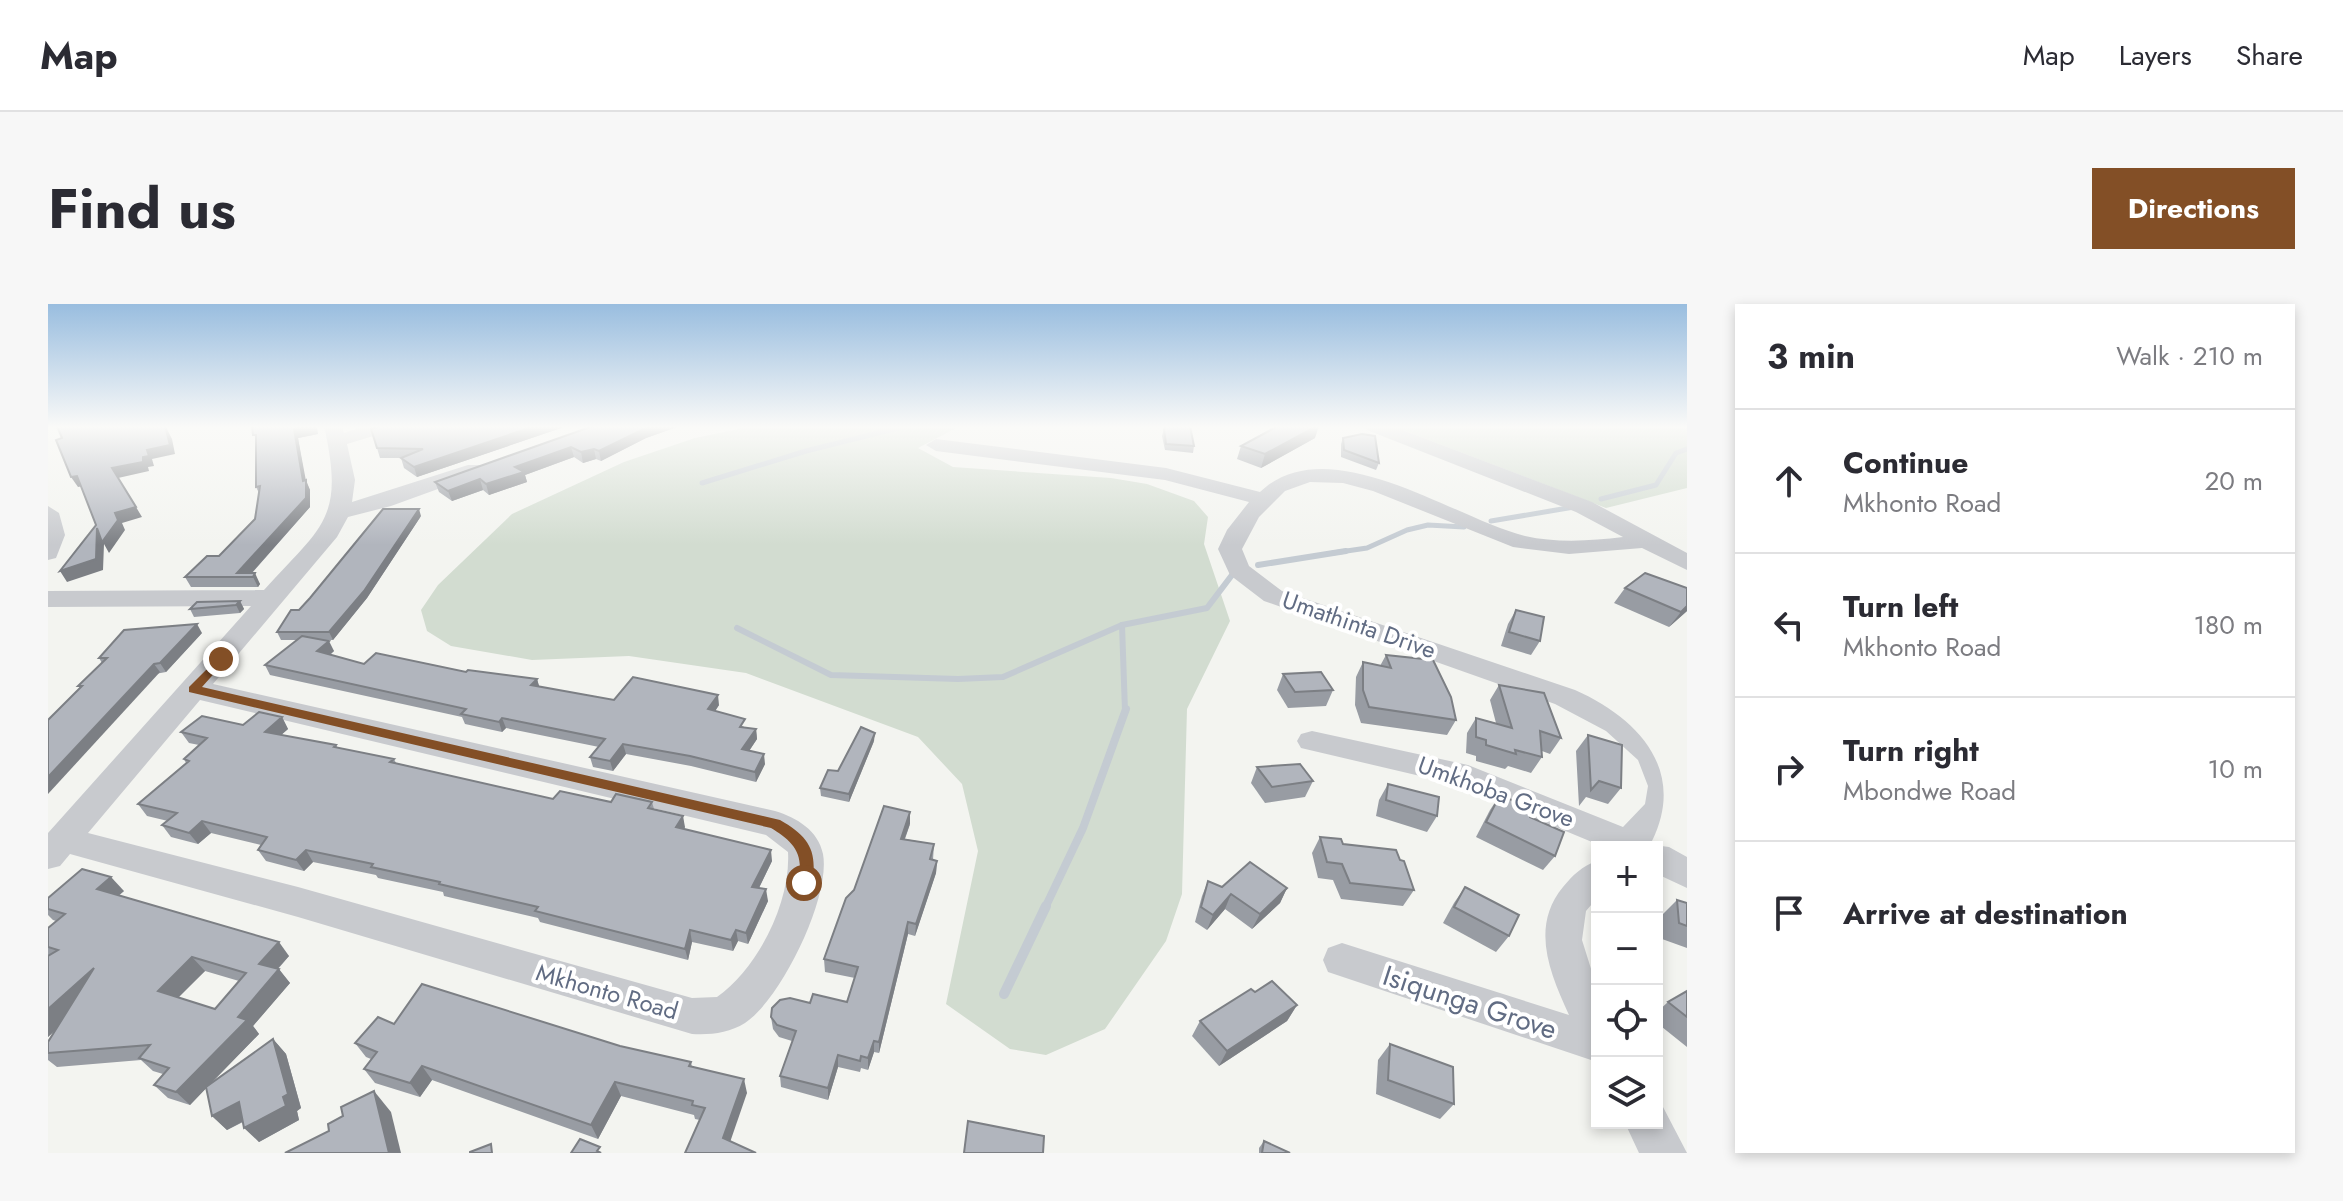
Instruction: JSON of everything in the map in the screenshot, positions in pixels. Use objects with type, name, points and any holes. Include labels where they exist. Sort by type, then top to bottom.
[{"type":"street","points":[[55,848],[320,544],[340,512],[346,490],[341,466]]},
{"type":"street","points":[[340,512],[383,501],[485,466]]},
{"type":"street","points":[[1105,466],[1157,472],[1260,498]]},
{"type":"street","points":[[1478,466],[1566,499],[1649,540],[1687,563]]},
{"type":"street","name":"Umathinta Drive","points":[[1641,841],[1659,808],[1664,794],[1664,780],[1642,745],[1609,719],[1565,697],[1306,609],[1260,588],[1239,570],[1230,549],[1237,531],[1260,498],[1277,485],[1295,479],[1343,478],[1392,489],[1489,532],[1537,545],[1588,549],[1649,540]]},
{"type":"street","points":[[48,513],[54,535],[48,553]]},
{"type":"street","points":[[48,599],[274,598]]},
{"type":"street","name":"Mkhonto Road","points":[[55,848],[298,902],[692,1016],[728,1012],[753,994],[778,951],[804,883],[807,868],[803,846],[796,836],[775,824],[194,689]]},
{"type":"street","name":"Umkhoba Grove","points":[[1312,741],[1457,773],[1620,841]]},
{"type":"street","name":"Umkhoba Grove","points":[[1663,862],[1687,874]]},
{"type":"street","points":[[1591,882],[1568,909],[1563,930],[1568,963],[1591,1017]]},
{"type":"street","name":"Isiqunga Grove","points":[[1342,960],[1591,1041]]},
{"type":"street","points":[[1650,1129],[1664,1153]]},
{"type":"shaded area","points":[[616,466],[950,466],[1111,478],[1147,484],[1194,501],[1208,517],[1204,544],[1230,621],[1187,709],[1182,894],[1166,941],[1105,1029],[1046,1055],[1010,1049],[946,1004],[978,851],[962,784],[918,737],[746,673],[629,656],[532,660],[451,646],[427,631],[421,610],[438,585],[512,514]]},
{"type":"shaded area","points":[[1495,466],[1687,466],[1687,488],[1606,508]]},
{"type":"building","points":[[66,466],[124,466],[112,468],[136,507],[115,513],[118,520],[102,542],[97,528],[96,559],[60,571],[96,525],[77,476],[71,477]]},
{"type":"building","points":[[256,466],[300,466],[303,481],[306,480],[306,498],[237,573],[255,573],[253,577],[185,577],[207,556],[219,556],[255,519],[260,486],[256,487]]},
{"type":"building","points":[[481,466],[519,466],[515,467],[524,472],[486,484],[480,479],[448,491],[435,482]]},
{"type":"building","points":[[383,509],[419,509],[364,591],[329,632],[277,632],[291,610],[299,610],[310,598]]},
{"type":"building","points":[[1645,573],[1687,588],[1687,606],[1681,612],[1625,588]]},
{"type":"building","points":[[240,601],[236,605],[190,609],[197,602]]},
{"type":"building","points":[[1516,610],[1544,617],[1540,641],[1509,632]]},
{"type":"building","points":[[197,624],[160,663],[154,664],[48,777],[48,720],[107,658],[99,658],[124,630]]},
{"type":"building","points":[[302,636],[329,641],[317,651],[364,664],[376,653],[466,672],[537,679],[531,685],[614,700],[633,677],[718,695],[708,709],[745,719],[740,727],[756,729],[742,749],[764,754],[755,772],[623,744],[610,761],[590,757],[605,739],[502,718],[499,722],[461,714],[466,709],[265,665]]},
{"type":"building","points":[[1386,655],[1433,660],[1451,697],[1456,720],[1369,707],[1363,690],[1363,662],[1391,668]]},
{"type":"building","points":[[1321,672],[1333,690],[1295,692],[1283,674]]},
{"type":"building","points":[[1499,685],[1544,693],[1561,738],[1540,731],[1542,757],[1515,750],[1516,754],[1486,745],[1486,740],[1476,737],[1476,718],[1512,728]]},
{"type":"building","points":[[259,712],[282,717],[265,732],[394,759],[390,762],[553,799],[560,791],[611,802],[616,794],[652,802],[648,808],[683,816],[676,827],[771,850],[752,887],[766,889],[746,933],[736,930],[731,940],[690,930],[685,949],[535,911],[538,907],[371,867],[373,864],[306,850],[296,860],[258,850],[267,837],[202,821],[189,833],[162,825],[177,813],[138,804],[189,761],[184,759],[207,738],[181,732],[202,716],[243,725]]},
{"type":"building","points":[[861,727],[875,733],[849,794],[820,788],[828,770],[838,771]]},
{"type":"building","points":[[1588,735],[1622,745],[1621,788],[1599,781],[1591,790]]},
{"type":"building","points":[[1300,764],[1313,781],[1272,787],[1257,767]]},
{"type":"building","points":[[1388,784],[1439,797],[1437,816],[1386,800]]},
{"type":"building","points":[[1500,795],[1530,808],[1530,817],[1564,832],[1555,856],[1486,822]]},
{"type":"building","points":[[884,806],[910,812],[901,839],[934,844],[930,859],[937,861],[916,924],[908,922],[879,1042],[874,1041],[868,1058],[861,1056],[860,1061],[838,1055],[828,1088],[780,1076],[796,1031],[777,1025],[771,1017],[772,1008],[780,1000],[790,998],[810,1003],[813,994],[847,1002],[858,967],[824,959],[846,898],[854,890]]},
{"type":"building","points":[[1320,837],[1341,839],[1343,844],[1396,850],[1400,860],[1404,861],[1414,890],[1350,883],[1342,864],[1327,862]]},
{"type":"building","points":[[1250,862],[1287,888],[1260,914],[1231,894],[1213,915],[1201,907],[1208,881],[1222,887]]},
{"type":"building","points":[[82,869],[111,877],[97,889],[279,942],[259,964],[279,969],[238,1017],[247,1020],[176,1092],[154,1085],[169,1068],[139,1058],[150,1045],[48,1053],[48,1042],[94,968],[48,1009],[48,956],[58,950],[48,947],[48,928],[65,914],[48,909],[48,898]],"holes":[[[192,957],[246,973],[215,1009],[158,991]]]},
{"type":"building","points":[[1465,887],[1519,915],[1509,936],[1454,907]]},
{"type":"building","points":[[1677,900],[1687,903],[1687,926],[1679,923]]},
{"type":"building","points":[[1272,981],[1297,1005],[1227,1051],[1200,1021],[1251,989],[1255,992]]},
{"type":"building","points":[[422,984],[620,1046],[691,1062],[689,1066],[744,1079],[723,1138],[756,1153],[685,1153],[705,1108],[692,1105],[693,1101],[615,1082],[591,1125],[422,1066],[410,1083],[364,1069],[377,1052],[355,1043],[378,1017],[394,1024]]},
{"type":"building","points":[[1687,991],[1687,1017],[1668,1002]]},
{"type":"building","points":[[273,1039],[288,1094],[283,1097],[286,1106],[244,1128],[239,1102],[212,1116],[206,1087]]},
{"type":"building","points":[[1390,1044],[1453,1067],[1454,1104],[1388,1080]]},
{"type":"building","points":[[374,1091],[389,1153],[285,1153],[329,1131],[328,1124],[343,1116],[341,1107]]},
{"type":"building","points":[[968,1121],[1044,1136],[1043,1153],[964,1153]]},
{"type":"building","points":[[580,1139],[600,1147],[597,1151],[601,1153],[571,1153]]},
{"type":"building","points":[[1264,1141],[1290,1153],[1262,1153]]},
{"type":"building","points":[[491,1144],[492,1153],[470,1153],[470,1152]]},
{"type":"waterway","points":[[702,483],[758,466]]},
{"type":"waterway","points":[[1601,499],[1656,485],[1668,466]]},
{"type":"waterway","points":[[1491,521],[1574,507]]},
{"type":"waterway","points":[[1339,552],[1367,548],[1407,530],[1428,525],[1464,527]]},
{"type":"waterway","points":[[1339,552],[1346,551]]},
{"type":"waterway","points":[[1258,565],[1339,552]]},
{"type":"waterway","points":[[1333,553],[1339,552]]},
{"type":"waterway","points":[[1122,625],[1207,608],[1232,575]]},
{"type":"waterway","points":[[737,628],[831,675],[958,679],[1003,677],[1122,625]]},
{"type":"waterway","points":[[1122,625],[1125,711]]},
{"type":"waterway","points":[[1045,908],[1083,828],[1126,709]]},
{"type":"waterway","points":[[1004,994],[1046,906]]},
{"type":"route","points":[[221,659],[194,689],[775,824],[796,836],[803,846],[807,868],[804,883]]}]
